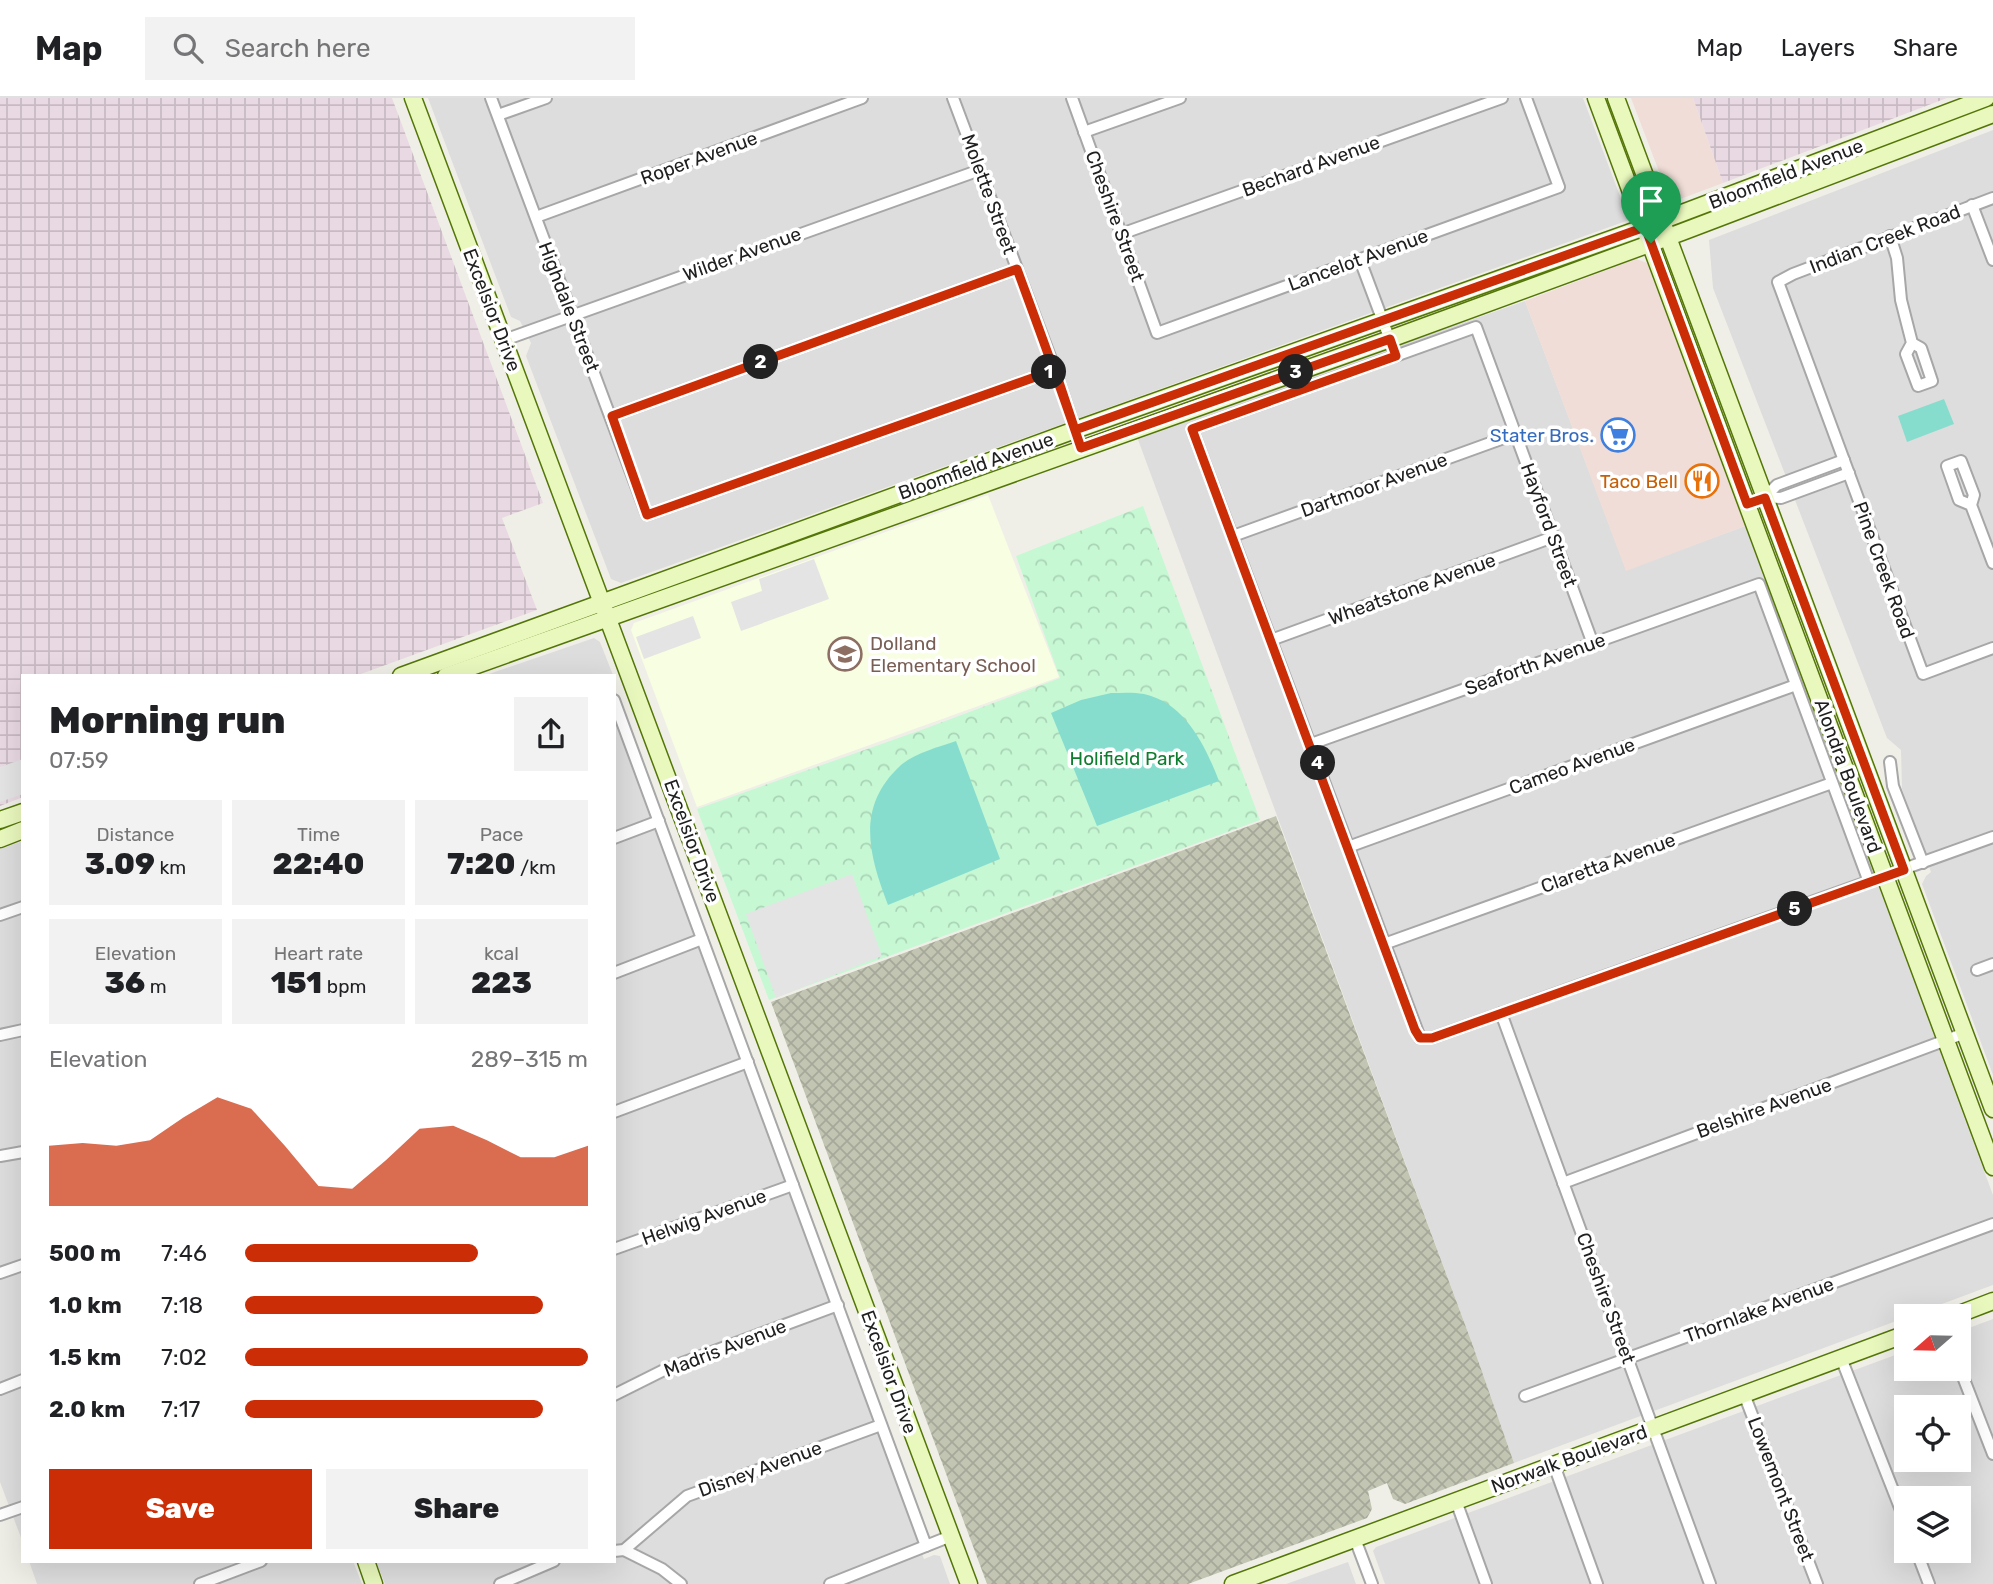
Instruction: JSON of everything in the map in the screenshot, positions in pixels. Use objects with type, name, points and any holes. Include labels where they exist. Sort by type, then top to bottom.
[{"type":"main road","name":"Excelsior Drive","points":[[413,98],[969,1584]]},
{"type":"main road","name":"Alondra Boulevard","points":[[1596,98],[1993,1167]]},
{"type":"main road","name":"Alondra Boulevard","points":[[1616,98],[1993,1109]]},
{"type":"main road","name":"Bloomfield Avenue","points":[[451,674],[606,611],[1075,430],[1662,221],[1986,98]]},
{"type":"main road","name":"Bloomfield Avenue","points":[[407,674],[606,611],[1390,339],[1993,114]]},
{"type":"main road","points":[[1522,271],[1528,288]]},
{"type":"main road","points":[[1707,394],[1724,388]]},
{"type":"main road","points":[[0,820],[21,813]]},
{"type":"main road","points":[[0,839],[21,831]]},
{"type":"main road","points":[[1971,1309],[1993,1301]]},
{"type":"main road","name":"Norwalk Boulevard","points":[[1233,1584],[1894,1338]]},
{"type":"main road","points":[[367,1563],[374,1584]]},
{"type":"street","name":"Highdale Street","points":[[491,98],[647,515],[1055,370]]},
{"type":"street","points":[[498,115],[546,98]]},
{"type":"street","name":"Roper Avenue","points":[[536,217],[862,98]]},
{"type":"street","name":"Molette Street","points":[[953,98],[1055,370],[1081,448]]},
{"type":"street","name":"Cheshire Street","points":[[1072,98],[1157,333]]},
{"type":"street","points":[[1084,132],[1180,98]]},
{"type":"street","name":"Bechard Avenue","points":[[1121,234],[1502,98]]},
{"type":"street","name":"Lancelot Avenue","points":[[1157,333],[1559,187],[1526,98]]},
{"type":"street","name":"Wilder Avenue","points":[[504,340],[980,170]]},
{"type":"street","name":"Indian Creek Road","points":[[1777,282],[1993,198]]},
{"type":"street","points":[[1972,205],[1993,260]]},
{"type":"street","points":[[1890,236],[1897,258],[1901,300],[1912,343]]},
{"type":"street","points":[[1360,260],[1396,356],[1192,429],[1420,1038],[1432,1038],[1993,837]]},
{"type":"street","points":[[612,416],[1017,269]]},
{"type":"street","name":"Pine Creek Road","points":[[1777,282],[1923,674],[1993,648]]},
{"type":"street","name":"Hayford Street","points":[[1396,356],[1476,327],[1592,644]]},
{"type":"street","name":"Dartmoor Avenue","points":[[1233,536],[1515,433]]},
{"type":"street","points":[[1747,504],[1765,498],[1777,485],[1846,466]]},
{"type":"street","points":[[1971,505],[1993,563]]},
{"type":"street","name":"Wheatstone Avenue","points":[[1271,640],[1553,537]]},
{"type":"street","name":"Seaforth Avenue","points":[[1311,744],[1759,584]]},
{"type":"street","name":"Alondra Boulevard","points":[[1759,584],[1869,882]]},
{"type":"street","name":"Cameo Avenue","points":[[1348,847],[1796,685]]},
{"type":"street","points":[[616,699],[637,692]]},
{"type":"street","name":"Excelsior Drive","points":[[616,705],[926,1546]]},
{"type":"street","name":"Alondra Boulevard","points":[[1890,762],[1893,786],[1923,863]]},
{"type":"street","name":"Claretta Avenue","points":[[1384,944],[1832,783]]},
{"type":"street","points":[[616,837],[659,821]]},
{"type":"street","points":[[0,915],[21,908]]},
{"type":"street","points":[[616,972],[702,939]]},
{"type":"street","points":[[1977,970],[1993,964]]},
{"type":"street","name":"Cheshire Street","points":[[1501,1013],[1710,1584]]},
{"type":"street","points":[[0,1035],[21,1030]]},
{"type":"street","name":"Belshire Avenue","points":[[1563,1183],[1965,1033]]},
{"type":"street","points":[[616,1111],[748,1062]]},
{"type":"street","points":[[0,1156],[21,1152]]},
{"type":"street","name":"Helwig Avenue","points":[[616,1248],[793,1185]]},
{"type":"street","name":"Thornlake Avenue","points":[[1525,1396],[1993,1224]]},
{"type":"street","points":[[0,1273],[21,1266]]},
{"type":"street","name":"Madris Avenue","points":[[616,1394],[666,1368],[838,1305]]},
{"type":"street","points":[[1841,1358],[1894,1493]]},
{"type":"street","points":[[0,1389],[21,1381]]},
{"type":"street","points":[[1965,1381],[1993,1454]]},
{"type":"street","name":"Lowemont Street","points":[[1744,1394],[1818,1584]]},
{"type":"street","name":"Disney Avenue","points":[[619,1551],[687,1496],[881,1425]]},
{"type":"street","points":[[1554,1465],[1597,1584]]},
{"type":"street","points":[[1456,1501],[1486,1584]]},
{"type":"street","points":[[0,1515],[21,1508]]},
{"type":"street","points":[[830,1584],[951,1536]]},
{"type":"street","points":[[1355,1539],[1372,1584]]},
{"type":"street","points":[[619,1551],[662,1569],[681,1584]]},
{"type":"street","points":[[200,1584],[256,1563]]},
{"type":"street","points":[[500,1584],[549,1563]]},
{"type":"street","points":[[1921,1563],[1930,1584]]},
{"type":"shaded area","points":[[0,98],[392,98],[543,503],[502,518],[537,610],[361,674],[21,674],[21,798],[0,806]]},
{"type":"shaded area","points":[[428,98],[1583,98],[1629,220],[621,583],[611,579],[526,356],[531,343],[520,321],[511,317]]},
{"type":"shaded area","points":[[1631,98],[1693,98],[1723,183],[1675,201],[1668,195]]},
{"type":"shaded area","points":[[1693,98],[1947,98],[1723,183]]},
{"type":"shaded area","points":[[1993,130],[1993,1075],[1922,884],[1931,872],[1902,789],[1901,750],[1887,738],[1713,288],[1709,240]]},
{"type":"shaded area","points":[[1636,259],[1647,263],[1745,526],[1626,571],[1525,301]]},
{"type":"shaded area","points":[[1525,301],[1626,570],[1745,526],[1993,1195],[1993,1285],[1942,1304],[1894,1304],[1894,1322],[1514,1463],[1137,437]]},
{"type":"shaded area","name":"Dolland Elementary School","points":[[988,495],[1059,677],[697,807],[631,630],[634,623]]},
{"type":"shaded area","points":[[814,559],[829,599],[741,631],[731,602],[762,591],[759,579]]},
{"type":"shaded area","points":[[693,616],[701,638],[644,659],[636,637]]},
{"type":"shaded area","points":[[594,638],[600,642],[613,674],[489,674]]},
{"type":"shaded area","points":[[616,725],[924,1559],[940,1556],[950,1584],[385,1584],[377,1563],[616,1563]]},
{"type":"shaded area","points":[[21,760],[21,795],[0,802],[0,767]]},
{"type":"shaded area","points":[[1276,816],[1514,1463],[1405,1504],[1393,1499],[1387,1483],[1368,1491],[1372,1509],[1367,1518],[1188,1584],[987,1584],[771,1002]]},
{"type":"shaded area","points":[[21,842],[21,1538],[0,1482],[0,849]]},
{"type":"shaded area","points":[[852,874],[882,956],[776,998],[746,914]]},
{"type":"shaded area","points":[[1993,1319],[1993,1584],[1385,1584],[1373,1551],[1376,1547],[1894,1355],[1894,1381],[1971,1381],[1971,1327]]},
{"type":"shaded area","points":[[1348,1562],[1356,1584],[1286,1584]]},
{"type":"shaded area","points":[[30,1563],[354,1563],[362,1584],[37,1584]]},
{"type":"green space","points":[[1944,399],[1954,424],[1907,442],[1898,416]]},
{"type":"green space","name":"Holifield Park","points":[[1143,506],[1260,820],[769,1000],[697,809],[1060,678],[1016,556]]},
{"type":"green space","points":[[1111,693],[1144,694],[1171,706],[1192,727],[1219,781],[1097,826],[1051,713],[1081,700]]},
{"type":"green space","points":[[956,741],[1000,859],[888,905],[876,868],[870,832],[877,798],[886,781],[901,765],[913,757]]},
{"type":"place","name":"Stater Bros.","points":[[1618,435]]},
{"type":"place","name":"Taco Bell","points":[[1702,481]]},
{"type":"place","name":"Dolland Elementary School","points":[[845,654]]},
{"type":"route","points":[[1651,243],[1645,227],[1075,430],[1055,370],[647,515],[612,416],[1017,269],[1055,370],[1075,430],[1081,448],[1390,339],[1396,356],[1192,429],[1415,1030],[1420,1038],[1432,1038],[1904,870],[1765,498],[1747,504],[1651,243]]}]
